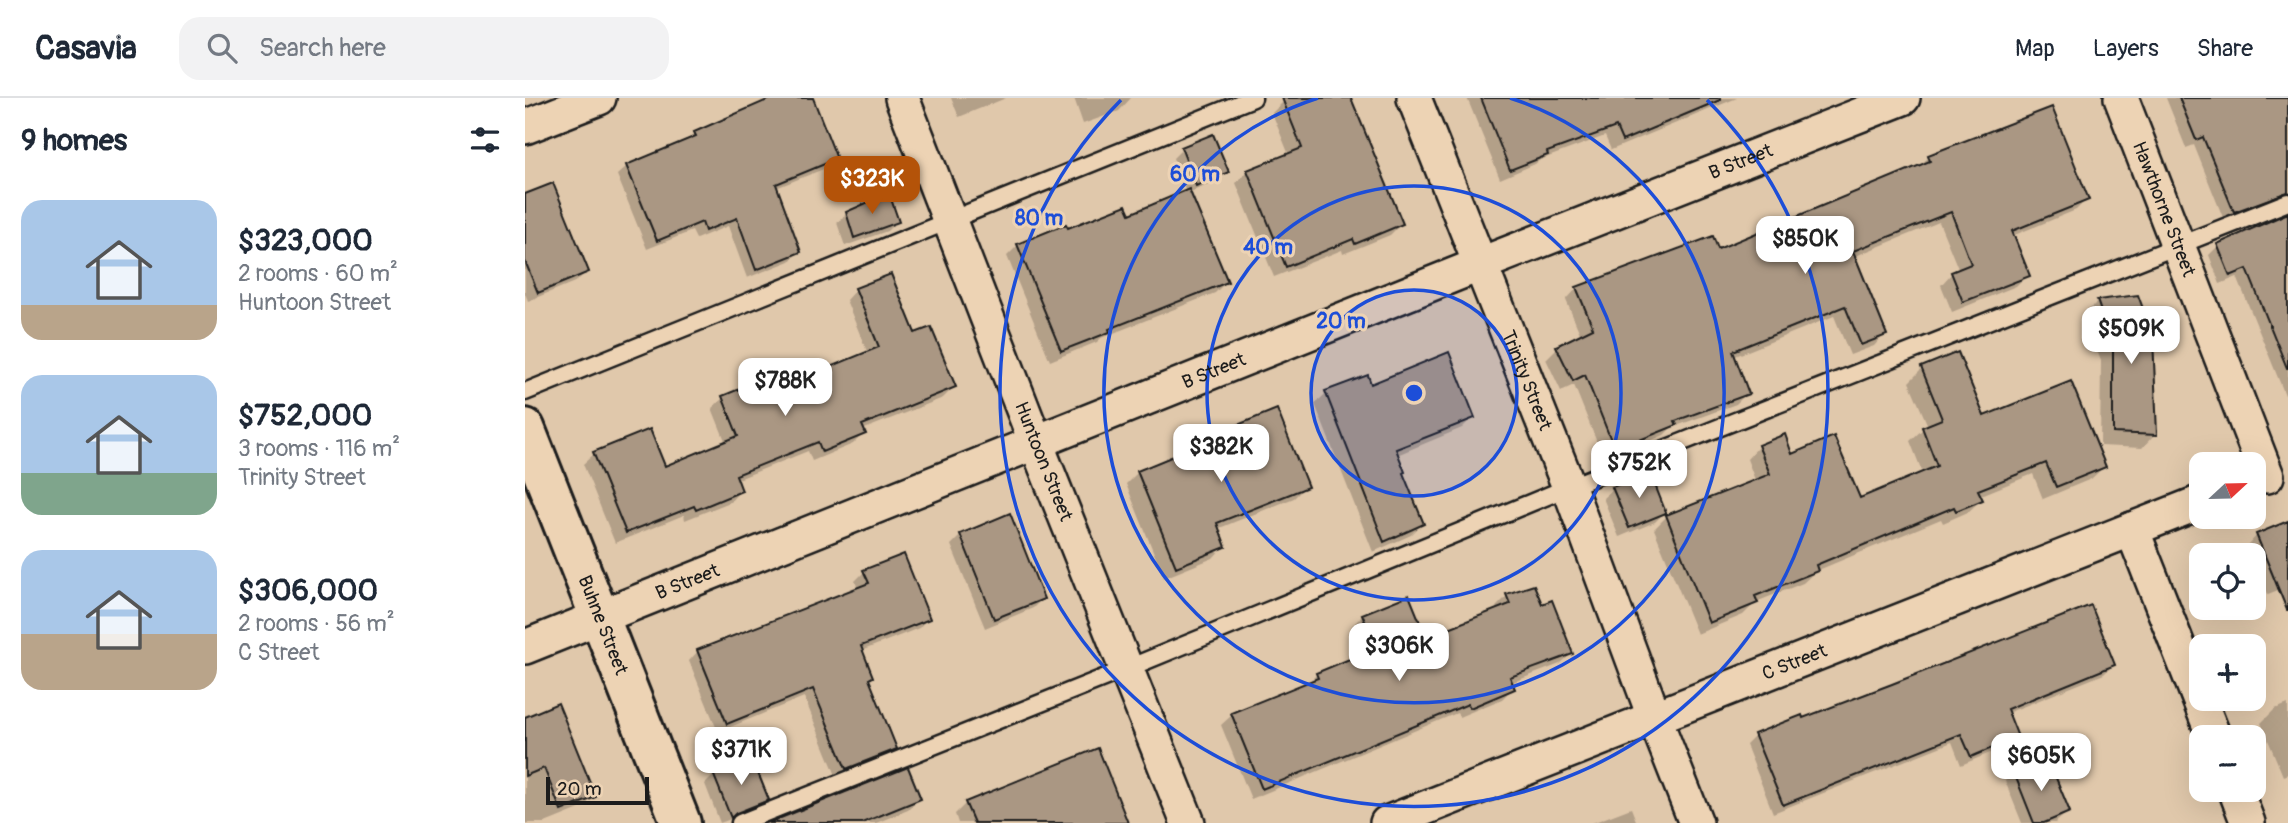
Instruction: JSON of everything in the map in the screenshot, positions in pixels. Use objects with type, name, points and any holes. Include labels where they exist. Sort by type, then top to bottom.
[{"type":"street","points":[[525,127],[599,98]]},
{"type":"street","name":"Huntoon Street","points":[[902,98],[1188,823]]},
{"type":"street","name":"Trinity Street","points":[[1414,98],[1569,487],[1696,823]]},
{"type":"street","name":"B Street","points":[[525,647],[1902,98]]},
{"type":"street","name":"Hawthorne Street","points":[[2120,98],[2176,247],[2270,475]]},
{"type":"street","name":"Buhne Street","points":[[525,428],[681,823]]},
{"type":"street","name":"C Street","points":[[1387,823],[2189,507]]},
{"type":"street","points":[[2132,529],[2209,725]]},
{"type":"street","points":[[2240,802],[2248,823]]},
{"type":"lane","points":[[525,392],[1253,98]]},
{"type":"lane","points":[[740,823],[1126,669],[1569,487],[2288,202]]},
{"type":"building","points":[[772,98],[813,98],[837,159],[776,184],[801,252],[756,270],[737,218],[705,231],[702,222],[657,241],[626,165],[696,136],[694,132]]},
{"type":"building","points":[[1282,98],[1351,98],[1403,224],[1355,244],[1353,239],[1286,267],[1247,170],[1302,148]]},
{"type":"building","points":[[1481,98],[1720,100],[1622,141],[1616,127],[1547,152],[1548,155],[1510,170]]},
{"type":"building","points":[[2179,98],[2288,98],[2288,192],[2234,212],[2203,137],[2196,140]]},
{"type":"building","points":[[2052,107],[2089,200],[2012,231],[2030,276],[1963,302],[1951,272],[1971,264],[1951,212],[1853,251],[1887,335],[1861,345],[1845,306],[1733,351],[1749,394],[1675,421],[1677,425],[1615,450],[1585,375],[1573,381],[1556,346],[1593,328],[1576,287],[1713,236],[1718,249],[1930,161],[1928,155]]},
{"type":"building","points":[[1213,134],[1229,172],[1196,186],[1181,147]]},
{"type":"building","points":[[553,183],[589,272],[538,293],[525,261],[525,194]]},
{"type":"building","points":[[1189,189],[1228,282],[1061,351],[1017,244],[1066,224],[1068,228],[1126,205],[1130,214]]},
{"type":"building","points":[[889,193],[899,222],[854,238],[846,212]]},
{"type":"building","points":[[2288,213],[2287,368],[2247,269],[2230,276],[2217,244]]},
{"type":"building","points":[[891,274],[915,333],[931,327],[956,387],[862,425],[866,434],[822,452],[818,442],[736,475],[742,491],[696,510],[694,506],[626,533],[593,452],[650,429],[665,466],[738,436],[722,396],[749,385],[754,398],[879,347],[855,288]]},
{"type":"building","points":[[2138,295],[2153,336],[2157,435],[2113,433],[2113,347],[2097,300]]},
{"type":"building","points":[[1449,352],[1475,418],[1396,449],[1424,524],[1384,542],[1325,391],[1368,375],[1371,384]]},
{"type":"building","points":[[1958,352],[1984,416],[2071,381],[2106,467],[2056,487],[2046,463],[1978,490],[1983,500],[1956,511],[1954,507],[1816,565],[1818,571],[1755,596],[1758,603],[1709,623],[1666,515],[1770,474],[1758,445],[1785,434],[1792,454],[1834,436],[1860,498],[1937,466],[1922,427],[1942,419],[1921,367]]},
{"type":"building","points":[[1277,409],[1308,487],[1217,523],[1226,547],[1176,567],[1137,471],[1232,432],[1230,428]]},
{"type":"building","points":[[1650,472],[1666,513],[1629,528],[1612,487]]},
{"type":"building","points":[[1010,513],[1044,599],[994,619],[960,534]]},
{"type":"building","points":[[2288,521],[2288,610],[2266,559],[2266,543],[2260,543],[2256,534]]},
{"type":"building","points":[[904,554],[930,619],[861,646],[873,677],[869,679],[897,749],[846,769],[813,689],[727,724],[697,650],[869,583],[863,570]]},
{"type":"building","points":[[1534,585],[1542,604],[1552,600],[1573,654],[1510,677],[1515,689],[1470,708],[1468,704],[1262,789],[1231,713],[1318,678],[1316,673],[1376,648],[1362,614],[1409,595],[1426,637],[1510,604],[1506,594]]},
{"type":"building","points":[[2091,605],[2115,665],[2007,709],[2018,737],[1971,757],[1961,734],[1783,805],[1754,734],[1892,684]]},
{"type":"building","points":[[558,703],[596,797],[561,811],[544,768],[525,776],[525,717]]},
{"type":"building","points":[[1098,748],[1128,823],[974,823],[965,802]]},
{"type":"building","points":[[752,758],[769,800],[736,813],[731,818],[713,773]]},
{"type":"building","points":[[2038,760],[2042,772],[2052,768],[2070,812],[2044,823],[2034,823],[2013,770]]},
{"type":"building","points":[[908,767],[921,799],[862,823],[768,823]]}]
